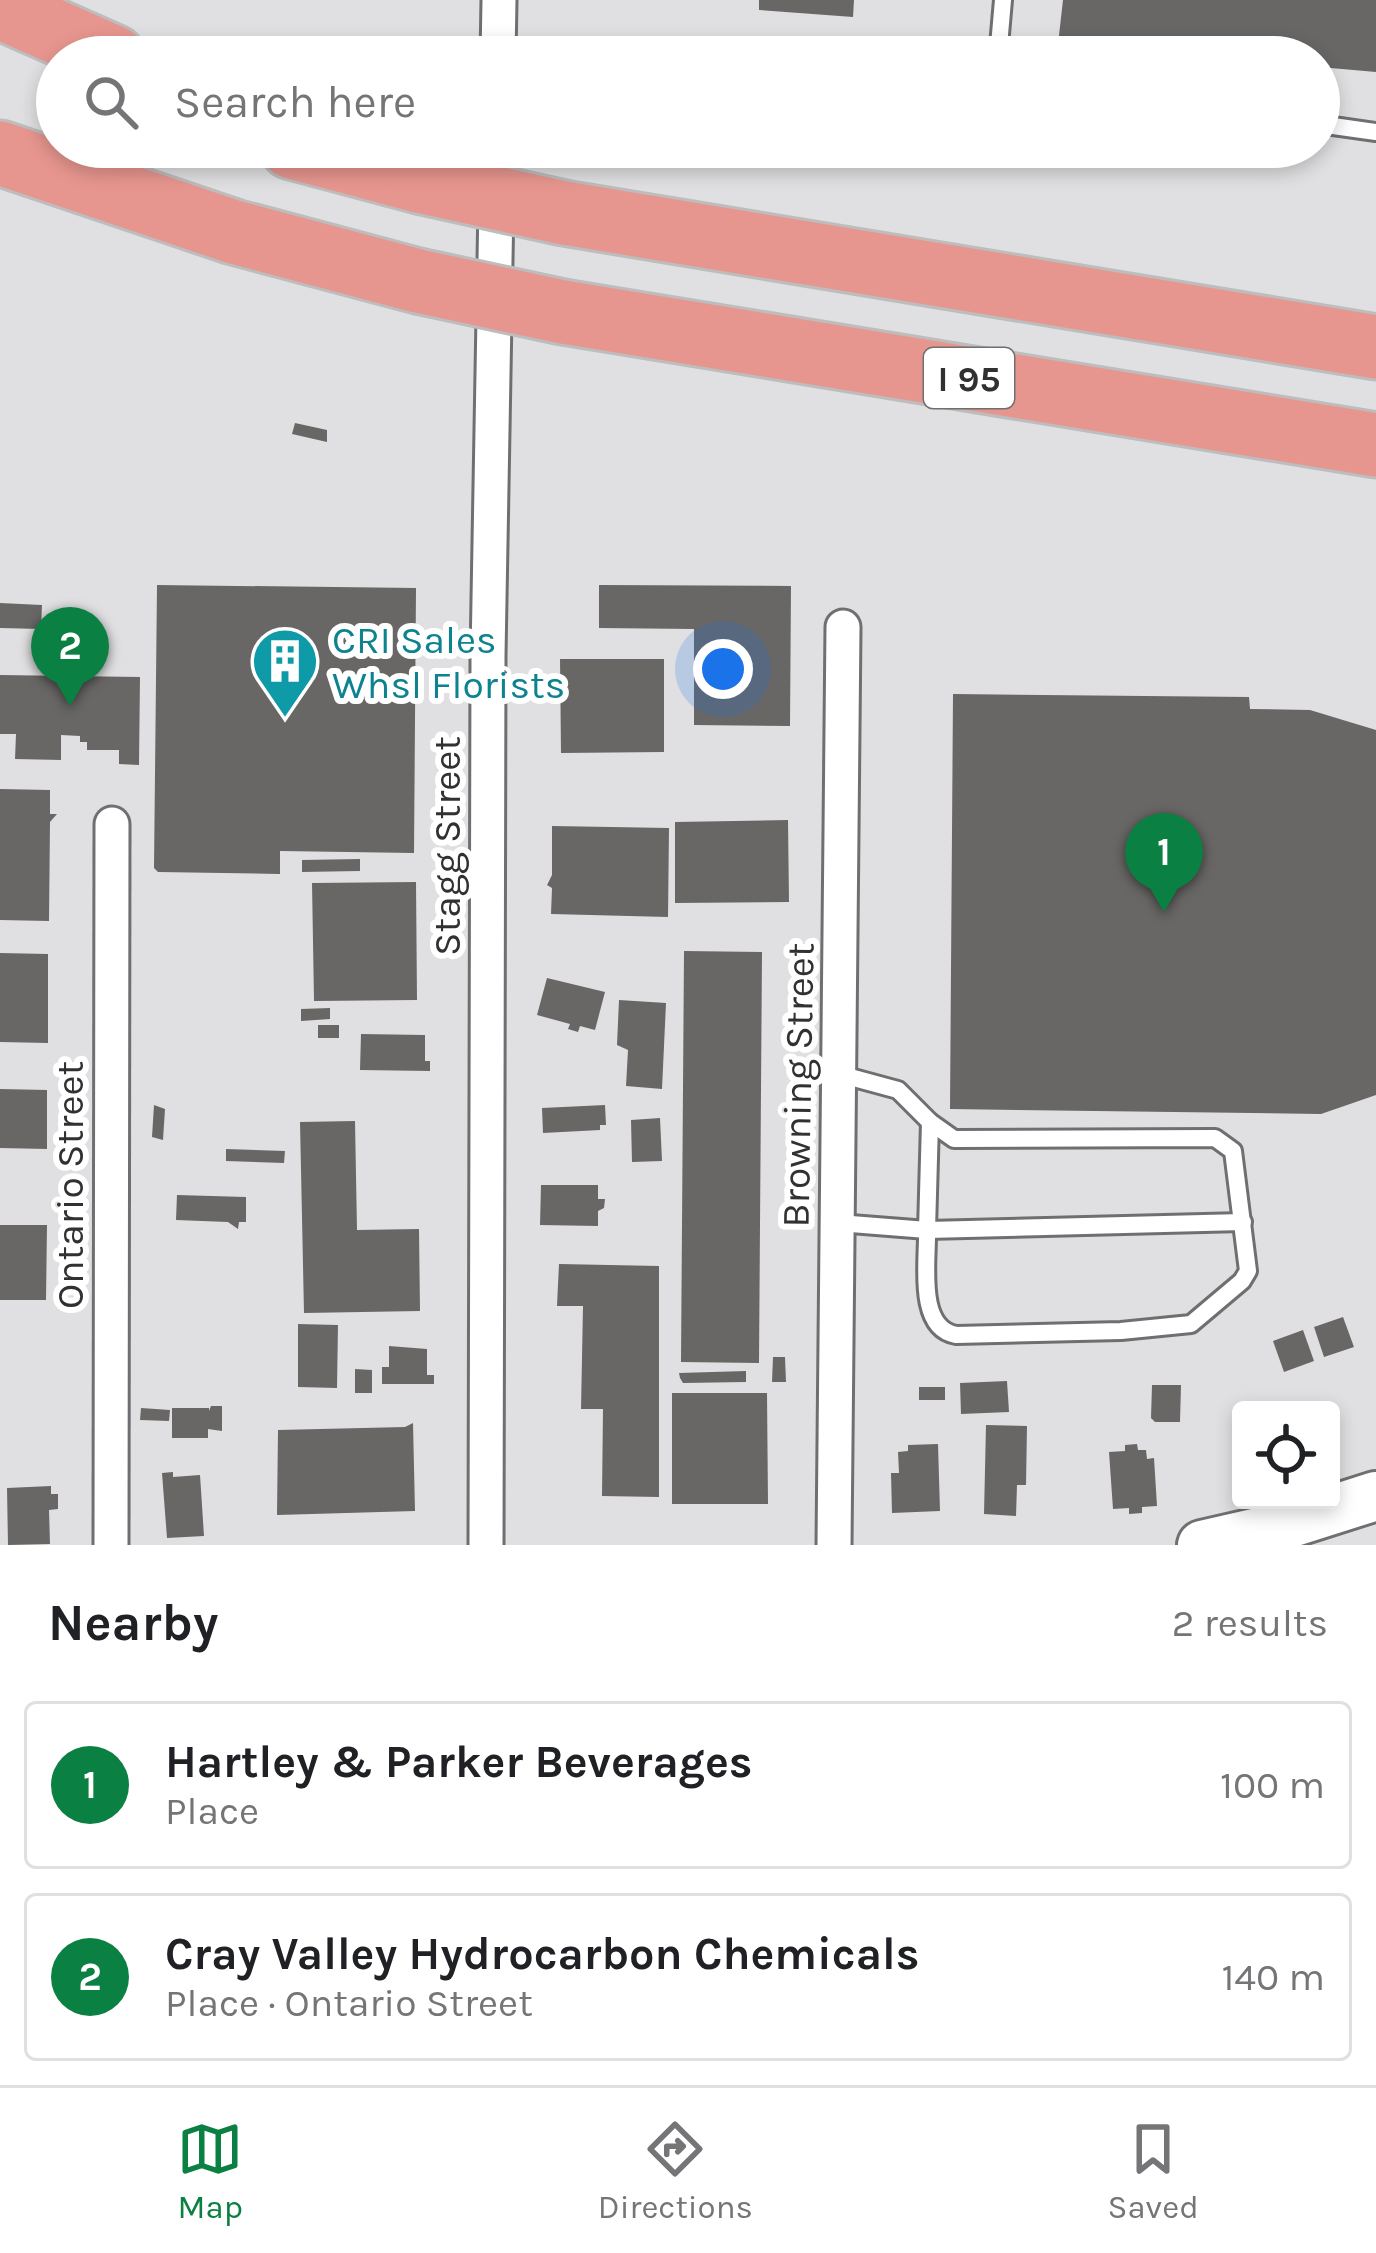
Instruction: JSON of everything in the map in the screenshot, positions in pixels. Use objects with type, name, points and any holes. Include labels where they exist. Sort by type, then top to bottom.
[{"type":"highway","points":[[0,8],[65,36]]},
{"type":"highway","points":[[0,49],[36,63]]},
{"type":"highway","name":"I 95","points":[[0,153],[36,165]]},
{"type":"highway","name":"I 95","points":[[44,168],[234,232],[563,312],[1376,445]]},
{"type":"highway","points":[[371,168],[563,213],[1376,347]]},
{"type":"highway","points":[[383,168],[409,178]]},
{"type":"main road","points":[[1202,1545],[1376,1496]]},
{"type":"street","points":[[499,36],[500,0]]},
{"type":"street","name":"Stagg Street","points":[[486,1545],[488,656],[497,168]]},
{"type":"street","name":"Browning Street","points":[[834,1545],[843,627]]},
{"type":"street","name":"Ontario Street","points":[[111,1545],[112,824]]},
{"type":"lane","points":[[1000,36],[1003,0]]},
{"type":"lane","points":[[1340,127],[1376,132]]},
{"type":"lane","points":[[839,1074],[898,1090],[954,1138],[1215,1138],[1233,1151],[1248,1270],[1191,1324],[1121,1331],[945,1333],[930,1312],[930,1122]]},
{"type":"lane","points":[[838,1223],[927,1230],[1243,1222]]},
{"type":"building","points":[[759,0],[854,0],[853,17],[759,10]]},
{"type":"building","points":[[1063,0],[1376,0],[1376,72],[1340,69],[1340,36],[1059,36]]},
{"type":"building","points":[[295,423],[327,430],[327,442],[292,434]]},
{"type":"building","name":"CRI Sales Whsl Florists","points":[[157,585],[416,588],[414,853],[280,851],[280,874],[158,872],[154,868]]},
{"type":"building","points":[[599,585],[791,586],[790,726],[694,725],[694,629],[599,628]]},
{"type":"building","points":[[0,603],[42,605],[41,629],[0,628]]},
{"type":"building","points":[[560,659],[664,659],[664,752],[561,753]]},
{"type":"building","points":[[0,675],[140,677],[139,765],[119,764],[119,750],[87,750],[80,736],[61,735],[61,760],[15,759],[16,734],[0,734]]},
{"type":"building","points":[[953,694],[1249,697],[1250,709],[1310,710],[1376,730],[1376,1095],[1321,1114],[950,1109]]},
{"type":"building","points":[[0,789],[50,790],[50,814],[57,814],[50,822],[49,921],[0,920]]},
{"type":"building","points":[[788,820],[789,902],[675,903],[675,822]]},
{"type":"building","points":[[552,826],[669,828],[668,917],[551,914],[552,888],[547,885],[552,875]]},
{"type":"building","points":[[360,859],[360,871],[302,872],[302,860]]},
{"type":"building","points":[[416,882],[417,1000],[314,1001],[312,883]]},
{"type":"building","points":[[684,951],[762,952],[759,1363],[681,1362]]},
{"type":"building","points":[[0,953],[48,954],[48,1043],[0,1042]]},
{"type":"building","points":[[547,978],[605,992],[595,1030],[580,1026],[578,1032],[568,1029],[570,1024],[537,1015]]},
{"type":"building","points":[[619,1000],[666,1003],[662,1089],[626,1086],[628,1050],[617,1045]]},
{"type":"building","points":[[330,1008],[330,1019],[301,1021],[301,1009]]},
{"type":"building","points":[[318,1025],[339,1025],[339,1038],[318,1038]]},
{"type":"building","points":[[361,1034],[425,1035],[430,1071],[360,1070]]},
{"type":"building","points":[[0,1089],[47,1090],[47,1149],[0,1148]]},
{"type":"building","points":[[154,1105],[165,1109],[163,1140],[152,1137]]},
{"type":"building","points":[[605,1105],[606,1125],[600,1125],[600,1130],[543,1133],[542,1108]]},
{"type":"building","points":[[660,1118],[662,1161],[632,1162],[631,1120]]},
{"type":"building","points":[[355,1121],[357,1230],[419,1229],[420,1311],[304,1313],[300,1122]]},
{"type":"building","points":[[226,1149],[285,1151],[284,1163],[226,1161]]},
{"type":"building","points":[[541,1185],[598,1185],[598,1199],[605,1199],[604,1208],[598,1211],[598,1226],[540,1225]]},
{"type":"building","points":[[177,1195],[246,1197],[246,1222],[239,1222],[238,1229],[228,1222],[176,1220]]},
{"type":"building","points":[[0,1225],[47,1225],[46,1300],[0,1300]]},
{"type":"building","points":[[559,1264],[659,1266],[659,1497],[602,1496],[603,1409],[581,1409],[583,1306],[557,1306]]},
{"type":"building","points":[[1343,1317],[1354,1347],[1324,1357],[1314,1327]]},
{"type":"building","points":[[298,1324],[338,1325],[337,1388],[298,1387]]},
{"type":"building","points":[[1303,1330],[1314,1361],[1284,1372],[1273,1341]]},
{"type":"building","points":[[389,1346],[427,1349],[427,1375],[434,1375],[434,1384],[382,1384],[382,1367],[389,1367]]},
{"type":"building","points":[[773,1357],[785,1357],[786,1382],[772,1382]]},
{"type":"building","points":[[355,1369],[372,1370],[372,1393],[355,1393]]},
{"type":"building","points":[[746,1371],[746,1382],[683,1383],[679,1373]]},
{"type":"building","points":[[1007,1381],[1009,1412],[961,1414],[960,1383]]},
{"type":"building","points":[[1152,1385],[1181,1385],[1180,1422],[1151,1418]]},
{"type":"building","points":[[919,1387],[945,1387],[945,1400],[919,1400]]},
{"type":"building","points":[[672,1393],[767,1393],[768,1504],[672,1504]]},
{"type":"building","points":[[211,1406],[222,1406],[222,1431],[208,1429],[208,1438],[172,1438],[172,1408],[209,1411]]},
{"type":"building","points":[[141,1408],[170,1410],[169,1421],[140,1420]]},
{"type":"building","points":[[413,1423],[415,1511],[277,1515],[278,1430]]},
{"type":"building","points":[[986,1425],[1027,1426],[1026,1485],[1017,1485],[1016,1516],[984,1514]]},
{"type":"building","points":[[938,1444],[940,1511],[892,1513],[891,1473],[899,1473],[898,1452],[908,1451],[908,1445]]},
{"type":"building","points":[[1137,1444],[1138,1450],[1146,1450],[1147,1459],[1154,1458],[1157,1506],[1129,1514],[1129,1508],[1113,1509],[1109,1452]]},
{"type":"building","points":[[173,1472],[173,1477],[200,1475],[204,1536],[167,1538],[162,1473]]},
{"type":"building","points":[[51,1486],[51,1494],[58,1494],[58,1509],[49,1510],[50,1544],[8,1545],[7,1488]]},
{"type":"place","name":"Cray Valley Hydrocarbon Chemicals","points":[[70,706]]},
{"type":"place","name":"CRI Sales Whsl Florists","points":[[285,720]]},
{"type":"place","name":"Hartley & Parker Beverages","points":[[1164,912]]}]
